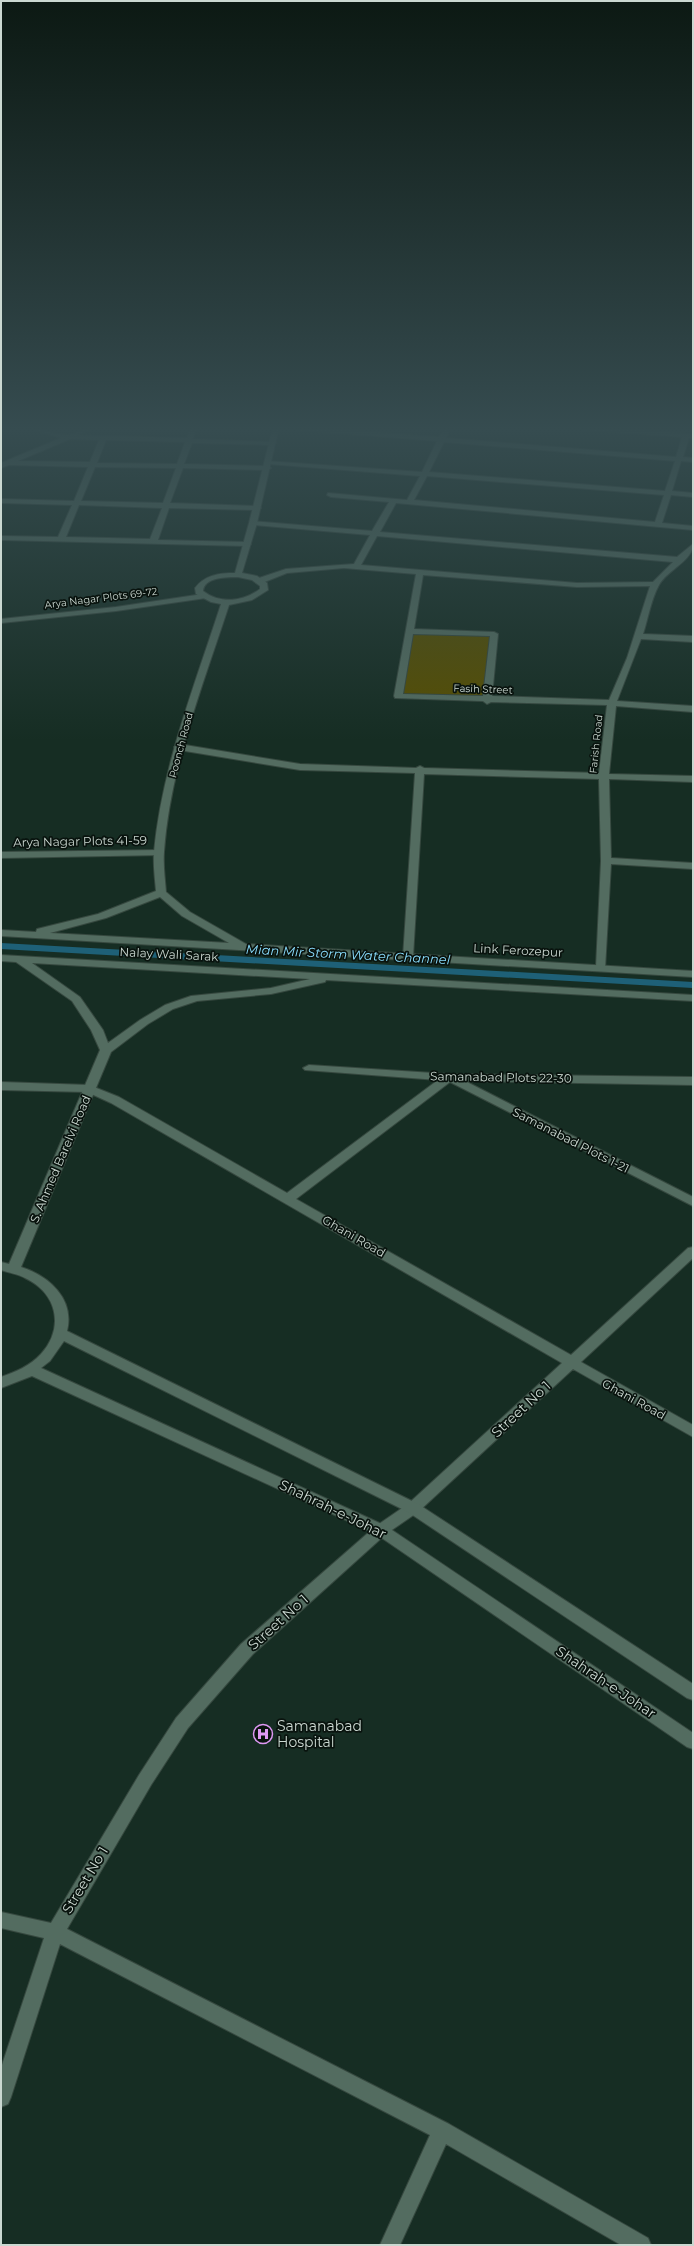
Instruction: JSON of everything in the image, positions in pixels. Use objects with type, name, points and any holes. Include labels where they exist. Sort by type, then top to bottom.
[{"type":"street","points":[[61,540],[64,532]]},
{"type":"street","points":[[153,542],[157,532]]},
{"type":"street","points":[[238,575],[251,532]]},
{"type":"street","points":[[361,532],[681,560]]},
{"type":"street","points":[[356,567],[375,533]]},
{"type":"street","points":[[1,538],[248,544]]},
{"type":"street","name":"Farish Road","points":[[602,967],[606,861],[604,775],[612,704],[656,584],[693,546]]},
{"type":"street","points":[[259,581],[286,571],[356,567],[577,585],[656,584]]},
{"type":"street","name":"Fasih Street","points":[[420,572],[398,696],[487,701],[612,704],[693,709]]},
{"type":"street","points":[[238,575],[259,581],[264,585],[264,590],[259,595],[251,599],[226,602],[203,596],[199,588],[202,583],[217,577],[238,575]]},
{"type":"street","name":"Arya Nagar Plots 69-72","points":[[1,621],[116,609],[203,596]]},
{"type":"street","name":"Poonch Road","points":[[161,893],[159,853],[179,747],[226,602]]},
{"type":"street","points":[[410,631],[494,634],[487,701]]},
{"type":"street","points":[[638,636],[693,639]]},
{"type":"street","points":[[179,747],[300,767],[420,769],[693,779]]},
{"type":"street","points":[[408,957],[420,769]]},
{"type":"street","name":"Arya Nagar Plots 41-59","points":[[1,855],[159,853]]},
{"type":"street","points":[[606,861],[693,866]]},
{"type":"street","points":[[1,933],[42,931],[85,922],[125,909],[161,893],[186,914],[246,949]]},
{"type":"street","name":"Nalay Wali Sarak","points":[[1,933],[246,949]]},
{"type":"street","name":"Link Ferozepur","points":[[246,949],[602,967],[693,974]]},
{"type":"street","name":"Nalay Wali Sarak","points":[[1,958],[336,976]]},
{"type":"street","points":[[19,959],[76,999],[97,1030],[106,1050],[144,1022],[169,1007],[195,998],[271,991],[336,976],[693,998]]},
{"type":"street","name":"S. Ahmed Barelvi Road","points":[[7,1267],[90,1090],[106,1050]]},
{"type":"street","name":"Samanabad Plots 22-30","points":[[309,1068],[449,1077],[693,1081]]},
{"type":"street","points":[[289,1198],[449,1077]]},
{"type":"street","name":"Samanabad Plots 1-21","points":[[449,1077],[693,1202]]},
{"type":"street","name":"Ghani Road","points":[[1,1086],[90,1090],[115,1100],[289,1198],[570,1363],[693,1432]]},
{"type":"street","name":"Street No 1","points":[[1,2097],[54,1932],[145,1780],[182,1723],[248,1649],[381,1530],[413,1508],[693,1251]]},
{"type":"street","points":[[1,1383],[30,1369],[49,1353],[61,1334],[63,1312],[55,1293],[38,1278],[7,1267]]},
{"type":"street","points":[[61,1334],[413,1508],[693,1693]]},
{"type":"street","name":"Shahrah-e-Johar","points":[[30,1369],[381,1530],[693,1742]]},
{"type":"street","points":[[1,1920],[54,1932],[442,2131],[641,2245]]},
{"type":"street","points":[[390,2245],[442,2131]]},
{"type":"shaded area","points":[[410,631],[494,634],[487,701],[398,696]]},
{"type":"waterway","name":"Mian Mir Storm Water Channel","points":[[1,946],[693,985]]},
{"type":"place","name":"Samanabad Hospital","points":[[263,1734]]}]
